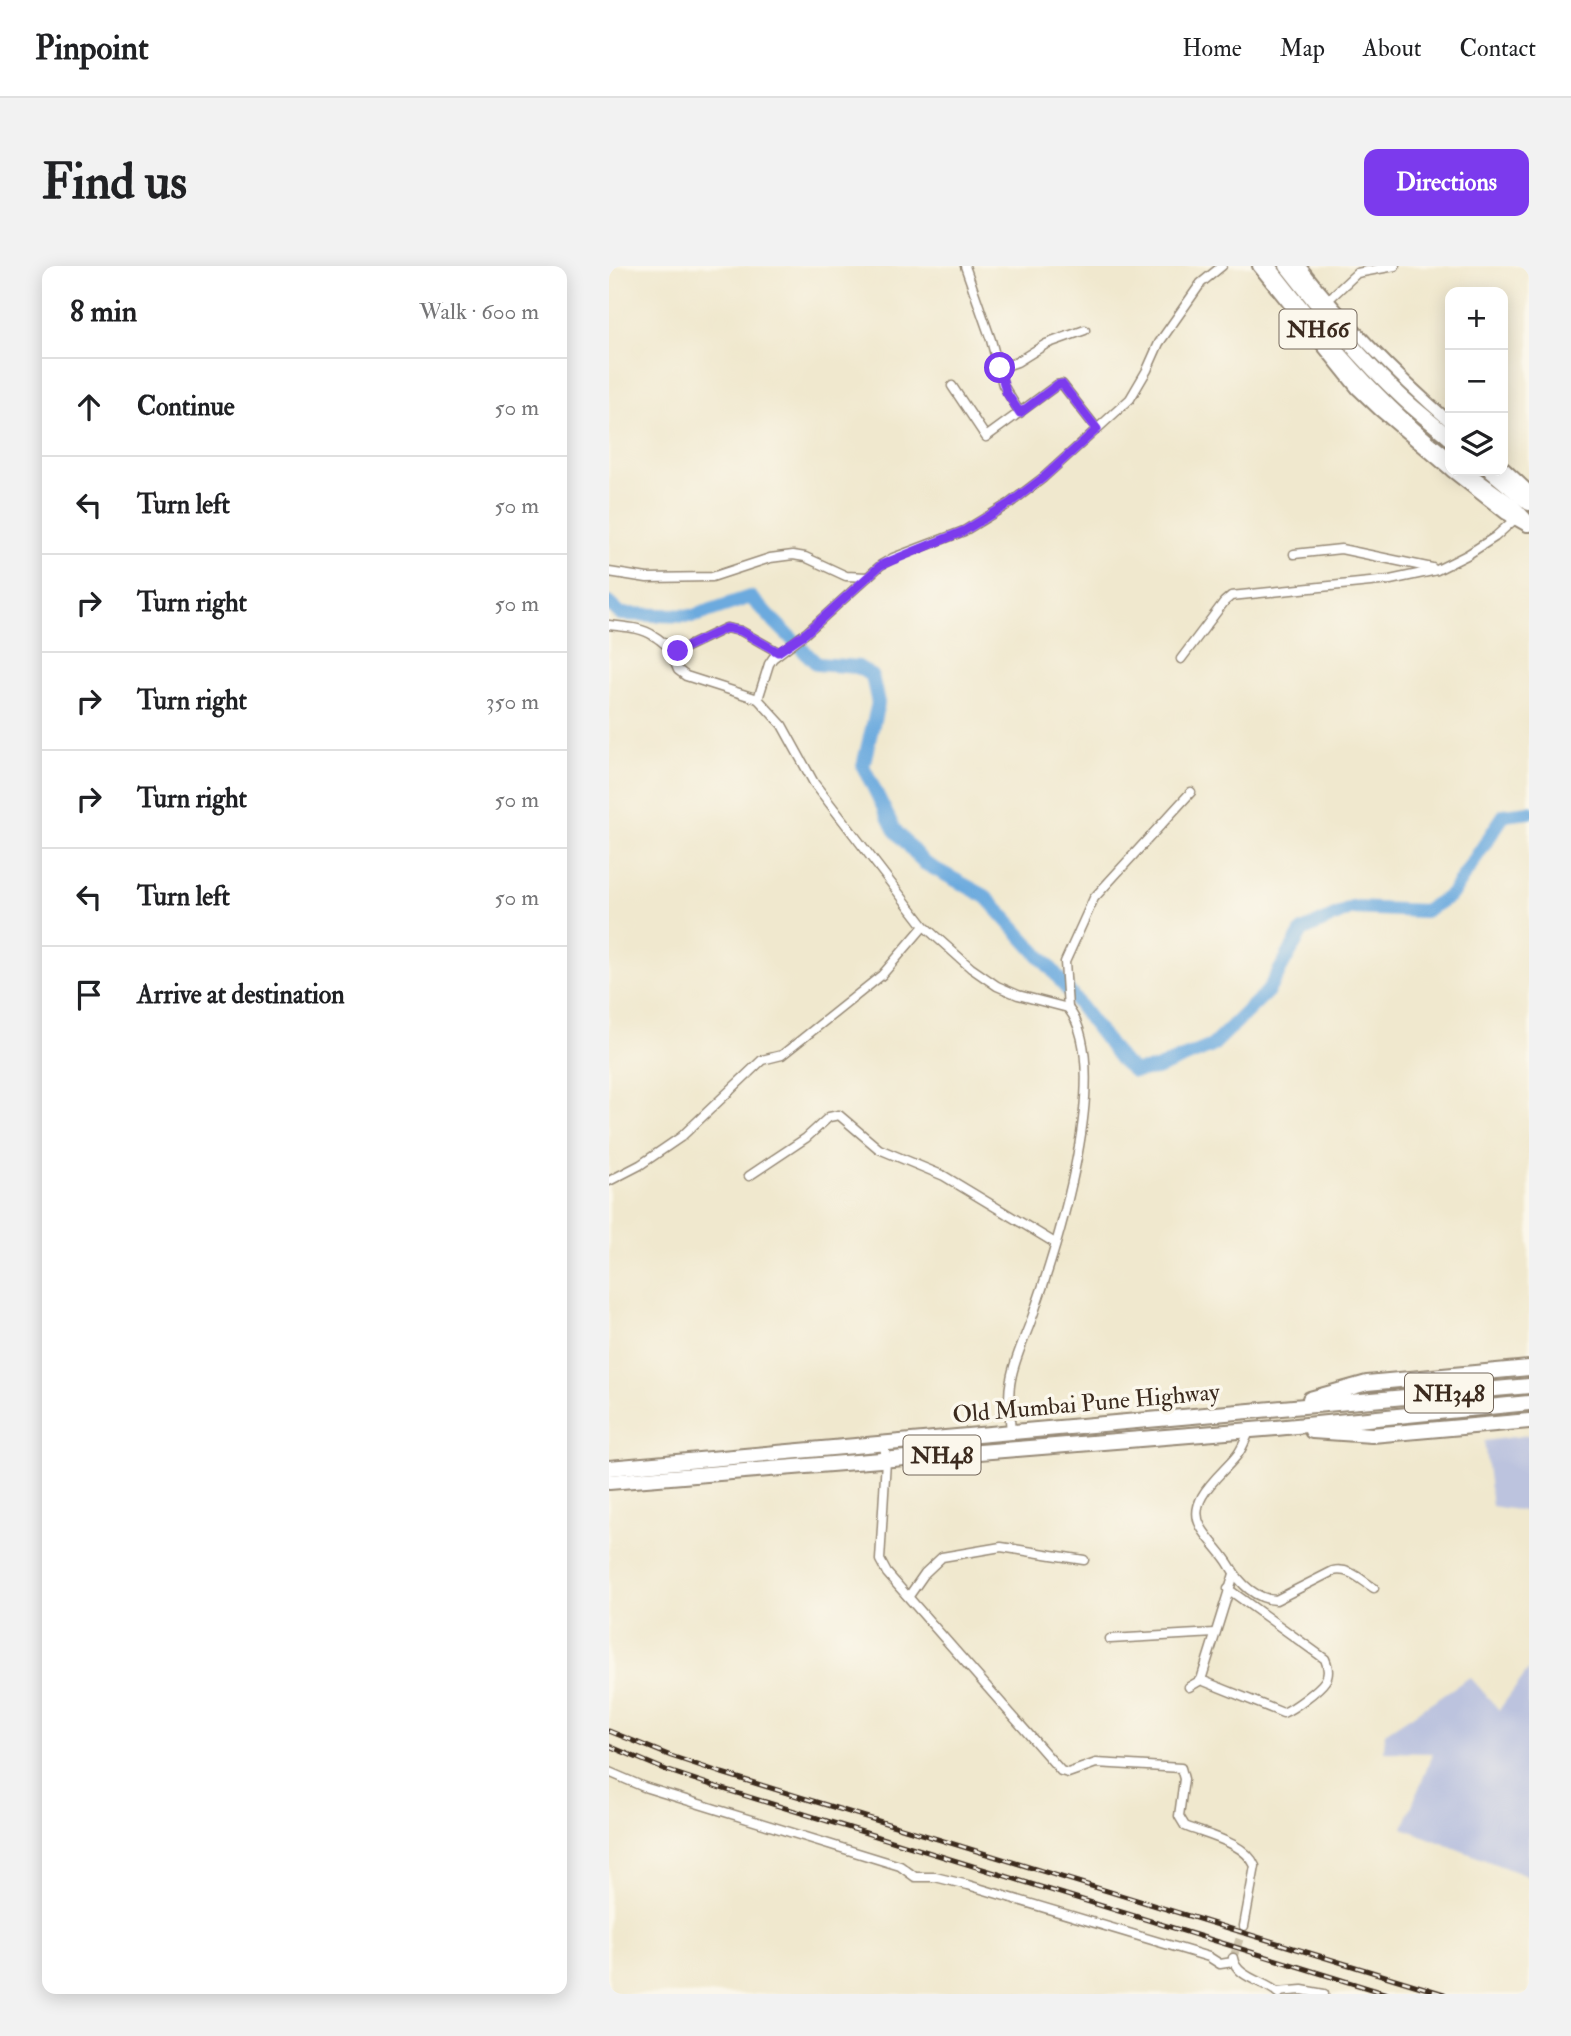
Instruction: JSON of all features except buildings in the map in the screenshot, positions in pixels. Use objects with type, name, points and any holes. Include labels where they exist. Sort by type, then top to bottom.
[{"type":"highway","name":"NH66","points":[[1268,266],[1308,318],[1371,389],[1445,456]]},
{"type":"highway","name":"NH66","points":[[1287,266],[1384,380],[1445,434]]},
{"type":"highway","points":[[1472,476],[1523,509]]},
{"type":"highway","points":[[1494,476],[1523,509]]},
{"type":"highway","name":"NH48","points":[[1275,1409],[1367,1383],[1529,1367]]},
{"type":"highway","name":"NH348","points":[[1275,1409],[1529,1386]]},
{"type":"highway","name":"NH348","points":[[1276,1428],[1529,1403]]},
{"type":"highway","name":"Old Mumbai Pune Highway","points":[[609,1468],[1275,1409]]},
{"type":"highway","name":"NH48","points":[[1276,1428],[1372,1436],[1529,1420]]},
{"type":"highway","name":"Old Mumbai Pune Highway","points":[[609,1482],[1276,1428]]},
{"type":"street","points":[[965,266],[1006,392],[1020,413]]},
{"type":"street","points":[[758,699],[769,664],[780,651],[806,633],[866,577],[893,558],[964,531],[1010,503],[1043,478],[1130,399],[1159,343],[1201,284],[1222,266]]},
{"type":"street","points":[[1258,266],[1358,390],[1445,465]]},
{"type":"street","points":[[1300,266],[1327,300],[1373,349],[1445,417]]},
{"type":"street","points":[[1327,300],[1357,269],[1395,266]]},
{"type":"street","points":[[1000,368],[1017,362],[1046,344],[1085,330]]},
{"type":"street","points":[[953,386],[986,437],[1062,384],[1097,429]]},
{"type":"street","points":[[1462,476],[1523,509]]},
{"type":"street","points":[[1507,476],[1523,509]]},
{"type":"street","points":[[1181,659],[1231,596],[1390,580],[1437,570],[1467,555],[1523,509]]},
{"type":"street","points":[[1294,554],[1341,549],[1437,570]]},
{"type":"street","points":[[609,572],[679,580],[712,577],[770,558],[793,555],[805,557],[846,576],[866,577]]},
{"type":"street","points":[[609,625],[642,630],[655,636],[669,648],[678,670],[686,676],[758,699],[782,725],[814,783],[924,926],[971,968],[997,986],[1018,995],[1068,1005]]},
{"type":"street","points":[[669,648],[682,650],[726,628],[741,631],[780,651]]},
{"type":"street","points":[[1011,1433],[1011,1379],[1055,1243],[1073,1176],[1085,1115],[1085,1047],[1081,1030],[1068,1005],[1065,962],[1094,898],[1191,792]]},
{"type":"street","points":[[609,1181],[640,1165],[681,1137],[762,1060],[782,1055],[882,975],[924,926]]},
{"type":"street","points":[[749,1176],[806,1138],[829,1117],[839,1115],[879,1149],[944,1176],[1055,1243]]},
{"type":"street","points":[[1250,1430],[1239,1453],[1209,1483],[1200,1502],[1197,1517],[1200,1527],[1224,1556],[1234,1574],[1251,1591],[1268,1600],[1276,1600],[1341,1569],[1374,1588]]},
{"type":"street","points":[[884,1444],[886,1460],[880,1560],[887,1573],[1061,1771],[1067,1773],[1096,1763],[1181,1768],[1184,1779],[1179,1816],[1181,1822],[1240,1849],[1255,1866],[1244,1926]]},
{"type":"street","points":[[909,1596],[925,1573],[942,1557],[1001,1547],[1084,1560]]},
{"type":"street","points":[[1189,1687],[1201,1680],[1234,1574]]},
{"type":"street","points":[[1201,1680],[1283,1713],[1292,1709],[1325,1681],[1328,1671],[1325,1659],[1228,1589]]},
{"type":"street","points":[[1110,1639],[1215,1633]]},
{"type":"street","points":[[609,1772],[643,1787],[900,1866],[915,1877],[935,1877],[968,1885],[1209,1957],[1220,1964],[1233,1960],[1243,1973],[1278,1993],[1302,1990],[1324,1994]]},
{"type":"shaded area","points":[[1529,1435],[1529,1512],[1492,1506],[1484,1441]]},
{"type":"shaded area","points":[[1529,1669],[1529,1877],[1403,1828],[1433,1753],[1384,1752],[1385,1733],[1470,1677],[1499,1710]]},
{"type":"waterway","points":[[609,603],[621,614],[694,616],[750,597],[817,664],[858,667],[872,676],[878,703],[863,766],[894,829],[924,863],[985,896],[1054,972],[1121,1060],[1134,1071],[1156,1069],[1212,1046],[1268,991],[1302,931],[1352,908],[1425,911],[1451,895],[1504,815],[1529,812]]},
{"type":"tunnel","points":[[1233,1958],[1244,1926]]},
{"type":"railway","points":[[609,1731],[722,1773],[1444,1994]]},
{"type":"railway","points":[[609,1746],[666,1770],[717,1787],[1387,1994]]},
{"type":"route","points":[[678,651],[726,628],[741,631],[778,652],[806,633],[881,565],[964,531],[1010,503],[1043,478],[1097,429],[1062,384],[1020,413],[1006,392],[1000,368]]}]
